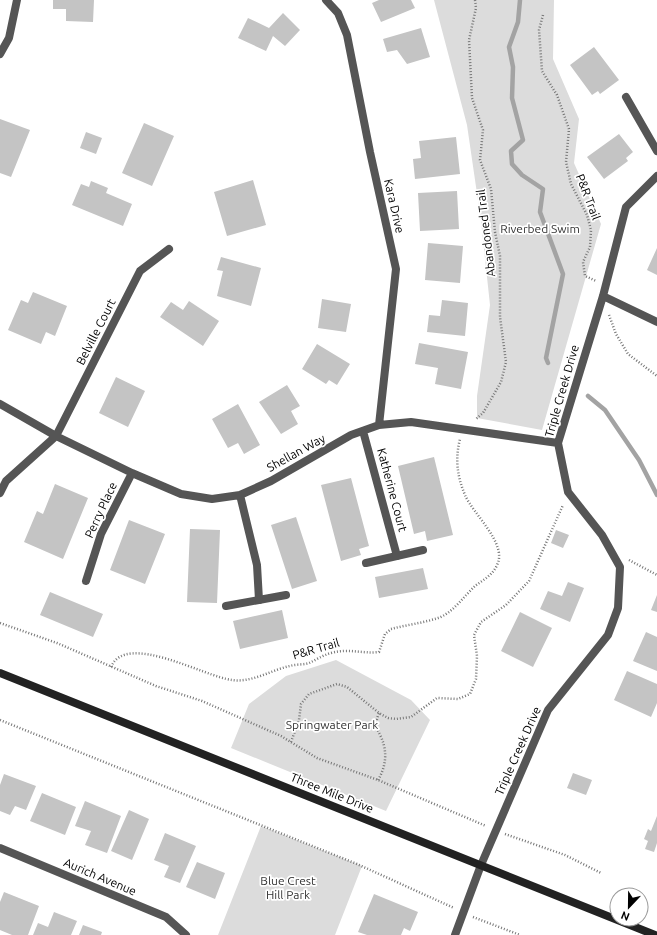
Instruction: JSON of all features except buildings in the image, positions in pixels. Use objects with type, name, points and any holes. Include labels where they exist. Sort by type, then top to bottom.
[{"type":"main road","name":"Three Mile Drive","points":[[0,673],[655,935]]},
{"type":"street","points":[[0,54],[9,38],[17,0]]},
{"type":"street","name":"Kara Drive","points":[[326,0],[338,13],[347,35],[370,152],[396,269],[379,425]]},
{"type":"street","points":[[626,97],[657,151]]},
{"type":"street","name":"Triple Creek Drive","points":[[456,935],[481,866],[548,710],[608,635],[618,608],[620,566],[602,535],[568,492],[558,443],[603,296],[626,207],[657,176]]},
{"type":"street","name":"Belville Court","points":[[56,436],[140,271],[169,249]]},
{"type":"street","points":[[603,296],[657,322]]},
{"type":"street","points":[[0,404],[56,436],[6,481],[0,493]]},
{"type":"street","name":"Shellan Way","points":[[56,436],[132,473],[181,494],[212,499],[240,495],[271,481],[351,435],[379,425],[411,422],[558,443]]},
{"type":"street","name":"Katherine Court","points":[[363,431],[397,556]]},
{"type":"street","name":"Perry Place","points":[[86,580],[101,534],[132,473]]},
{"type":"street","points":[[240,495],[257,565],[259,600]]},
{"type":"street","points":[[366,564],[423,550]]},
{"type":"street","points":[[226,606],[286,594]]},
{"type":"street","name":"Aurich Avenue","points":[[0,848],[166,917],[186,935]]},
{"type":"path","name":"Abandoned Trail","points":[[462,429],[483,413],[501,382],[506,362],[500,317],[500,256],[495,232],[491,189],[480,160],[484,130],[472,98],[469,40],[476,8],[475,0]]},
{"type":"path","name":"P&R Trail","points":[[543,15],[539,30],[542,71],[557,95],[569,129],[566,162],[571,184],[587,215],[591,230],[590,247],[583,262],[585,276],[606,285]]},
{"type":"path","points":[[600,306],[610,316],[616,334],[628,354],[657,376]]},
{"type":"path","name":"P&R Trail","points":[[111,667],[114,660],[124,653],[142,654],[163,657],[210,676],[232,680],[248,680],[269,671],[308,663],[329,654],[341,651],[379,652],[385,634],[391,629],[439,618],[491,574],[498,565],[499,556],[495,541],[466,497],[457,471],[456,455],[462,429]]},
{"type":"path","points":[[291,742],[299,720],[301,704],[309,694],[337,684],[347,687],[379,713],[388,718],[396,719],[411,717],[437,698],[458,699],[470,694],[476,679],[477,656],[474,635],[482,622],[506,605],[529,581],[568,492]]},
{"type":"path","points":[[615,557],[631,560],[657,575]]},
{"type":"path","points":[[0,623],[57,643],[156,686],[202,701],[291,742],[317,758],[378,780],[515,838],[565,855],[601,873]]},
{"type":"path","points":[[378,780],[383,772],[385,759],[384,745],[375,723],[379,713]]},
{"type":"path","points":[[0,720],[357,864],[464,913],[520,935]]},
{"type":"green space","name":"Riverbed Swim","points":[[434,0],[554,0],[553,59],[579,119],[574,163],[601,224],[542,430],[477,418],[477,396],[490,305],[481,221],[467,125]]},
{"type":"green space","name":"Springwater Park","points":[[336,660],[411,700],[430,720],[386,811],[231,748],[249,704],[286,676]]},
{"type":"green space","name":"Blue Crest Hill Park","points":[[261,826],[362,866],[335,935],[218,935]]},
{"type":"waterway","points":[[520,0],[518,22],[509,47],[513,67],[512,98],[523,140],[511,151],[512,164],[522,175],[543,189],[540,212],[563,274],[546,358],[548,363]]},
{"type":"waterway","points":[[588,396],[605,410],[639,460],[657,495]]}]
